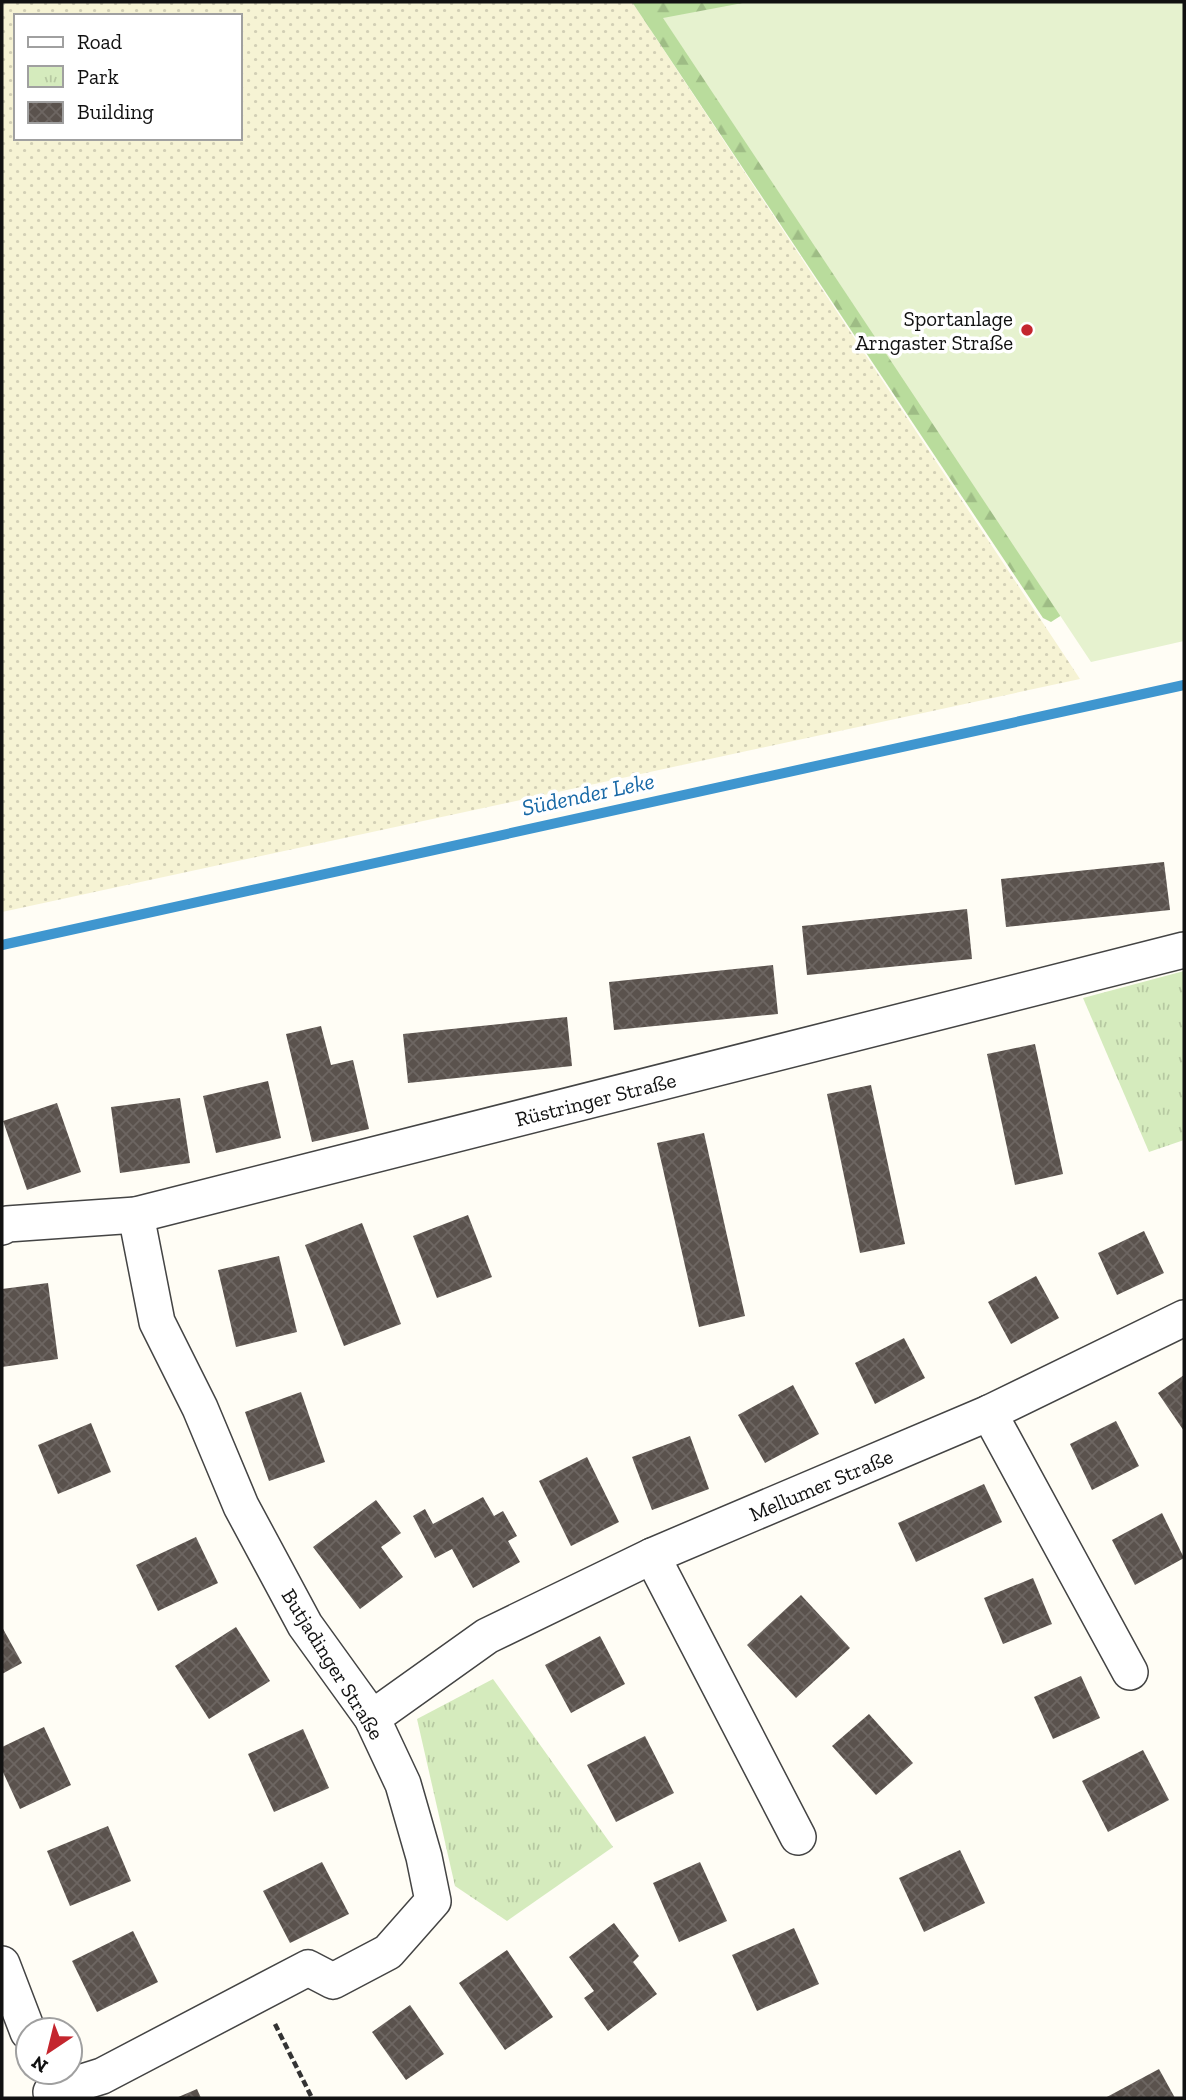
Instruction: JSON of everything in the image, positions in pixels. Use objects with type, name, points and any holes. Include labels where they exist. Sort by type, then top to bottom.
[{"type":"street","name":"Rüstringer Straße","points":[[2,1227],[7,1224],[136,1215],[1184,950]]},
{"type":"street","name":"Butjadinger Straße","points":[[49,2087],[102,2076],[308,1968],[333,1980],[388,1952],[433,1901],[424,1857],[403,1784],[372,1718],[305,1625],[241,1506],[200,1408],[157,1322],[136,1215]]},
{"type":"street","name":"Mellumer Straße","points":[[372,1718],[487,1636],[652,1556],[989,1413],[1184,1318]]},
{"type":"street","points":[[989,1413],[1130,1672]]},
{"type":"street","points":[[652,1556],[798,1837]]},
{"type":"street","points":[[2,1964],[22,2016]]},
{"type":"path","points":[[260,1993],[312,2098]]},
{"type":"shaded area","points":[[2,2],[632,2],[1080,679],[2,912]]},
{"type":"green space","points":[[632,2],[790,2],[1068,611],[1051,622],[1043,618]]},
{"type":"green space","name":"Sportanlage Arngaster Straße","points":[[748,2],[1184,2],[1184,641],[1091,662],[663,18]]},
{"type":"green space","points":[[1184,971],[1184,1140],[1149,1152],[1083,998]]},
{"type":"green space","points":[[493,1679],[613,1847],[507,1921],[455,1886],[417,1719]]},
{"type":"building","points":[[1164,862],[1170,910],[1006,927],[1001,879]]},
{"type":"building","points":[[967,909],[972,959],[807,975],[802,926]]},
{"type":"building","points":[[773,965],[778,1014],[614,1030],[609,982]]},
{"type":"building","points":[[567,1017],[572,1066],[408,1083],[403,1034]]},
{"type":"building","points":[[321,1026],[331,1065],[353,1060],[369,1129],[312,1142],[286,1034]]},
{"type":"building","points":[[1035,1044],[1063,1174],[1015,1185],[987,1054]]},
{"type":"building","points":[[268,1081],[281,1138],[216,1153],[203,1096]]},
{"type":"building","points":[[871,1085],[905,1244],[860,1253],[827,1094]]},
{"type":"building","points":[[180,1098],[190,1163],[120,1173],[111,1107]]},
{"type":"building","points":[[57,1103],[81,1172],[27,1190],[3,1121]]},
{"type":"building","points":[[704,1133],[745,1316],[699,1327],[657,1143]]},
{"type":"building","points":[[468,1215],[492,1277],[437,1298],[413,1236]]},
{"type":"building","points":[[362,1223],[401,1324],[344,1346],[305,1245]]},
{"type":"building","points":[[1144,1231],[1164,1273],[1117,1295],[1098,1253]]},
{"type":"building","points":[[279,1256],[297,1332],[236,1347],[218,1270]]},
{"type":"building","points":[[1036,1276],[1059,1318],[1011,1344],[988,1302]]},
{"type":"building","points":[[48,1283],[58,1359],[2,1367],[2,1289]]},
{"type":"building","points":[[904,1338],[925,1378],[875,1404],[855,1363]]},
{"type":"building","points":[[1184,1375],[1184,1431],[1158,1393]]},
{"type":"building","points":[[793,1385],[819,1434],[765,1463],[738,1415]]},
{"type":"building","points":[[301,1392],[325,1462],[269,1481],[245,1412]]},
{"type":"building","points":[[1116,1421],[1139,1466],[1092,1490],[1070,1444]]},
{"type":"building","points":[[91,1423],[111,1472],[58,1494],[38,1445]]},
{"type":"building","points":[[690,1436],[709,1489],[652,1510],[632,1457]]},
{"type":"building","points":[[587,1457],[619,1522],[571,1546],[539,1481]]},
{"type":"building","points":[[984,1484],[1002,1522],[916,1562],[898,1523]]},
{"type":"building","points":[[483,1497],[494,1516],[503,1511],[517,1536],[508,1541],[520,1562],[473,1588],[452,1549],[435,1558],[413,1516],[425,1509],[433,1524]]},
{"type":"building","points":[[376,1500],[401,1533],[381,1547],[403,1577],[360,1609],[313,1547]]},
{"type":"building","points":[[1162,1513],[1184,1558],[1135,1585],[1112,1540]]},
{"type":"building","points":[[196,1537],[218,1583],[158,1611],[136,1565]]},
{"type":"building","points":[[1033,1578],[1052,1624],[1003,1644],[984,1598]]},
{"type":"building","points":[[801,1595],[850,1648],[796,1698],[747,1645]]},
{"type":"building","points":[[2,1627],[22,1663],[2,1674]]},
{"type":"building","points":[[236,1627],[270,1681],[209,1719],[175,1666]]},
{"type":"building","points":[[600,1636],[625,1684],[571,1713],[545,1665]]},
{"type":"building","points":[[1081,1676],[1100,1718],[1053,1739],[1034,1697]]},
{"type":"building","points":[[869,1714],[913,1763],[876,1795],[832,1746]]},
{"type":"building","points":[[44,1727],[71,1785],[20,1809],[2,1770],[2,1747]]},
{"type":"building","points":[[303,1729],[329,1788],[274,1812],[248,1754]]},
{"type":"building","points":[[645,1736],[674,1793],[616,1822],[587,1765]]},
{"type":"building","points":[[1143,1750],[1169,1800],[1108,1832],[1082,1781]]},
{"type":"building","points":[[108,1826],[131,1881],[70,1906],[47,1851]]},
{"type":"building","points":[[960,1850],[985,1903],[924,1932],[899,1878]]},
{"type":"building","points":[[322,1862],[349,1914],[290,1943],[263,1891]]},
{"type":"building","points":[[700,1862],[727,1921],[679,1942],[653,1883]]},
{"type":"building","points":[[614,1923],[639,1956],[633,1962],[657,1994],[608,2031],[584,1998],[594,1991],[569,1957]]},
{"type":"building","points":[[794,1928],[819,1984],[757,2011],[732,1955]]},
{"type":"building","points":[[133,1931],[158,1982],[97,2012],[72,1961]]},
{"type":"building","points":[[507,1950],[553,2017],[505,2050],[459,1983]]},
{"type":"building","points":[[410,2005],[444,2054],[406,2080],[372,2032]]},
{"type":"building","points":[[1159,2069],[1175,2098],[1105,2098]]},
{"type":"building","points":[[197,2089],[201,2098],[176,2098]]},
{"type":"waterway","name":"Südender Leke","points":[[2,945],[1184,685]]},
{"type":"place","name":"Sportanlage Arngaster Straße","points":[[1027,330]]}]
